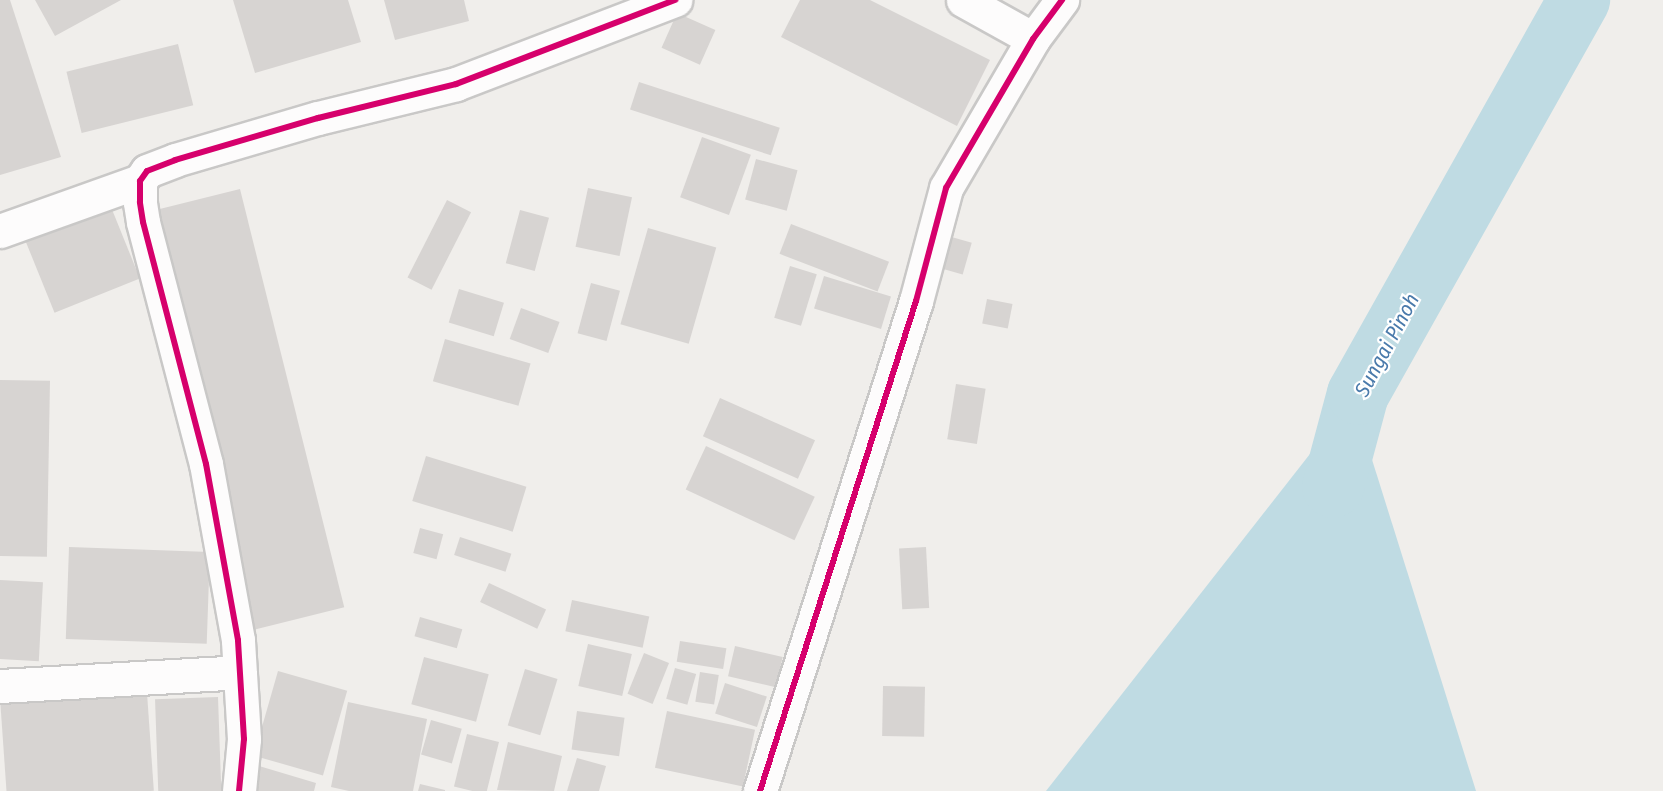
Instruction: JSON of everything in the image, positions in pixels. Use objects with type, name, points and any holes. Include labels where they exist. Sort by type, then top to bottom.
[{"type":"street","points":[[239,791],[244,739],[238,640],[206,464],[143,222],[140,181],[147,171],[175,160],[318,118],[456,84],[675,0]]},
{"type":"street","points":[[963,0],[1033,39]]},
{"type":"street","points":[[760,791],[916,301],[946,188],[1033,39],[1062,0]]},
{"type":"street","points":[[0,231],[140,181]]},
{"type":"street","points":[[0,686],[240,672]]},
{"type":"water","points":[[1353,399],[1476,791],[1046,791]]},
{"type":"building","points":[[0,0],[10,0],[61,157],[0,175]]},
{"type":"building","points":[[35,0],[121,0],[55,36]]},
{"type":"building","points":[[233,0],[348,0],[361,42],[255,73]]},
{"type":"building","points":[[384,0],[464,0],[469,21],[395,40]]},
{"type":"building","points":[[800,0],[870,0],[990,60],[957,126],[781,37]]},
{"type":"building","points":[[677,13],[715,30],[700,65],[662,48]]},
{"type":"building","points":[[178,44],[193,105],[82,133],[66,72]]},
{"type":"building","points":[[639,82],[780,128],[771,155],[630,110]]},
{"type":"building","points":[[702,137],[751,155],[729,215],[680,197]]},
{"type":"building","points":[[756,159],[798,170],[787,211],[745,200]]},
{"type":"building","points":[[588,188],[632,197],[620,256],[576,247]]},
{"type":"building","points":[[240,189],[344,607],[255,629],[151,211]]},
{"type":"building","points":[[447,200],[471,212],[432,290],[408,278]]},
{"type":"building","points":[[111,207],[140,278],[55,313],[26,241]]},
{"type":"building","points":[[520,210],[549,218],[535,271],[506,263]]},
{"type":"building","points":[[791,224],[889,262],[878,292],[780,254]]},
{"type":"building","points":[[648,228],[716,248],[689,344],[620,324]]},
{"type":"building","points":[[941,234],[972,243],[963,275],[932,266]]},
{"type":"building","points":[[790,266],[817,274],[801,326],[774,318]]},
{"type":"building","points":[[824,276],[891,296],[881,329],[814,309]]},
{"type":"building","points":[[591,283],[620,291],[607,341],[578,333]]},
{"type":"building","points":[[459,289],[504,303],[494,336],[449,322]]},
{"type":"building","points":[[987,299],[1013,304],[1008,329],[982,324]]},
{"type":"building","points":[[521,308],[560,322],[548,353],[510,339]]},
{"type":"building","points":[[445,339],[531,364],[518,406],[433,381]]},
{"type":"building","points":[[0,380],[50,381],[47,557],[0,556]]},
{"type":"building","points":[[956,384],[986,389],[977,444],[947,439]]},
{"type":"building","points":[[720,398],[815,440],[798,479],[703,436]]},
{"type":"building","points":[[706,446],[815,497],[794,540],[686,490]]},
{"type":"building","points":[[426,456],[526,487],[513,532],[412,501]]},
{"type":"building","points":[[420,528],[443,534],[436,559],[413,553]]},
{"type":"building","points":[[460,537],[511,554],[505,572],[454,555]]},
{"type":"building","points":[[69,547],[210,552],[207,644],[66,639]]},
{"type":"building","points":[[926,547],[929,608],[902,609],[899,548]]},
{"type":"building","points":[[0,580],[43,582],[39,661],[0,659]]},
{"type":"building","points":[[489,583],[546,610],[537,629],[480,602]]},
{"type":"building","points":[[572,600],[649,616],[643,648],[565,631]]},
{"type":"building","points":[[420,617],[462,629],[457,648],[414,636]]},
{"type":"building","points":[[680,641],[726,648],[723,669],[677,662]]},
{"type":"building","points":[[588,644],[632,654],[622,696],[578,686]]},
{"type":"building","points":[[735,646],[783,657],[776,687],[728,676]]},
{"type":"building","points":[[644,653],[669,663],[653,704],[628,694]]},
{"type":"building","points":[[424,657],[489,674],[476,722],[411,704]]},
{"type":"building","points":[[675,668],[696,674],[687,705],[666,699]]},
{"type":"building","points":[[525,669],[558,679],[540,735],[508,725]]},
{"type":"building","points":[[278,671],[347,691],[323,775],[254,756]]},
{"type":"building","points":[[700,672],[719,675],[714,705],[695,702]]},
{"type":"building","points":[[725,683],[767,697],[757,727],[715,713]]},
{"type":"building","points":[[883,686],[925,687],[924,737],[882,736]]},
{"type":"building","points":[[147,693],[154,791],[6,791],[0,703]]},
{"type":"building","points":[[218,697],[221,791],[158,791],[155,699]]},
{"type":"building","points":[[348,702],[427,719],[413,791],[349,791],[331,787]]},
{"type":"building","points":[[577,711],[625,718],[619,756],[572,750]]},
{"type":"building","points":[[667,711],[755,730],[743,786],[655,768]]},
{"type":"building","points":[[431,720],[462,729],[452,763],[421,755]]},
{"type":"building","points":[[467,734],[499,742],[487,791],[472,791],[454,786]]},
{"type":"building","points":[[508,742],[562,756],[554,791],[497,790]]},
{"type":"building","points":[[577,758],[606,766],[599,791],[567,791]]},
{"type":"building","points":[[259,766],[316,783],[314,791],[252,791]]},
{"type":"building","points":[[420,784],[445,790],[445,791],[418,791]]},
{"type":"waterway","name":"Sungai Pinoh","points":[[1333,487],[1358,394],[1579,0]]},
{"type":"cycle path","points":[[239,791],[244,739],[238,640],[206,464],[143,222],[140,181],[147,171],[175,160],[318,118],[456,84],[675,0]]},
{"type":"cycle path","points":[[760,791],[916,301],[946,188],[1033,39],[1062,0]]}]
